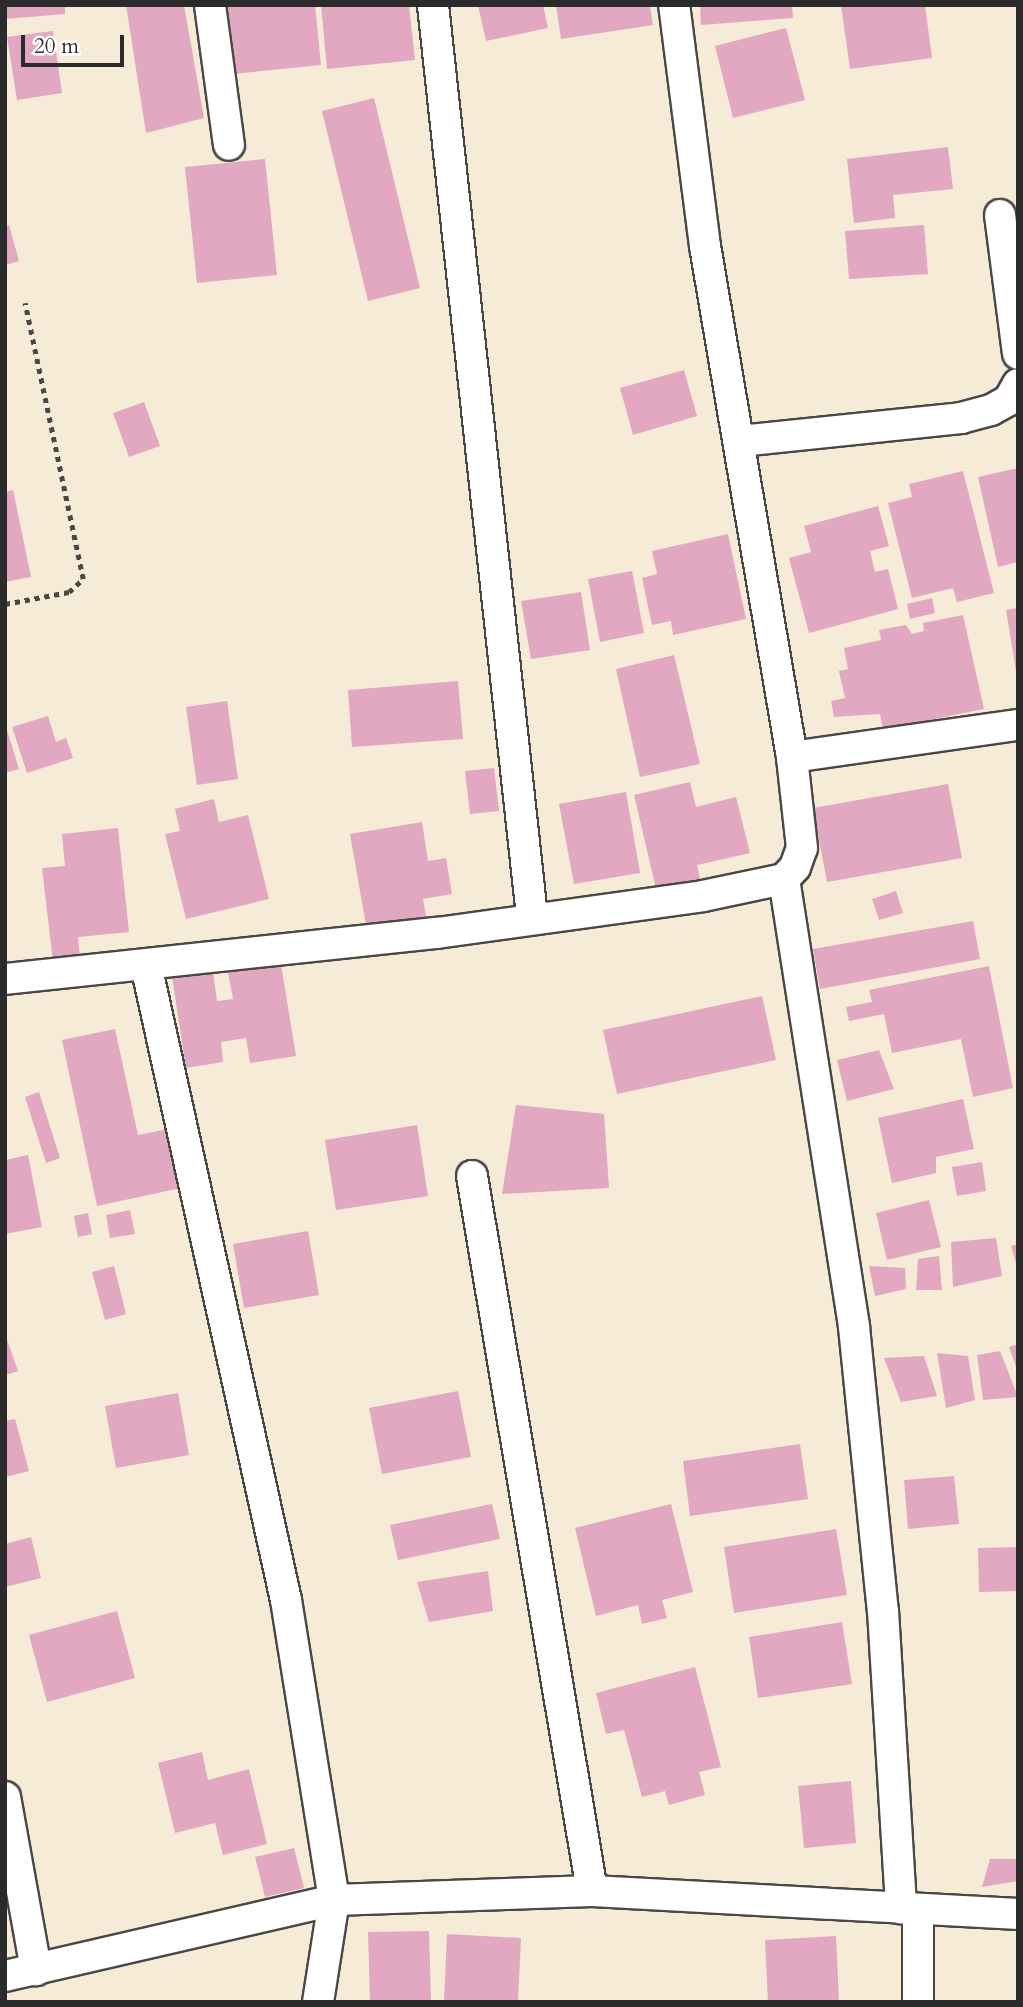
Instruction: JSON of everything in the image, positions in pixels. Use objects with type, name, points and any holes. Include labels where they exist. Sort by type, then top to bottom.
[{"type":"street","points":[[209,5],[229,145]]},
{"type":"street","points":[[433,5],[532,917]]},
{"type":"street","points":[[5,979],[437,933],[532,917],[703,896],[784,879],[795,867],[802,848],[792,757],[705,246],[674,5]]},
{"type":"street","points":[[1000,215],[1018,354]]},
{"type":"street","points":[[740,441],[961,418],[991,410],[1009,400],[1018,384]]},
{"type":"street","points":[[792,757],[1018,725]]},
{"type":"street","points":[[784,879],[854,1327],[918,2002]]},
{"type":"street","points":[[146,965],[286,1600],[334,1900],[318,2002]]},
{"type":"street","points":[[471,1176],[592,1891]]},
{"type":"street","points":[[5,1797],[36,1970]]},
{"type":"street","points":[[5,1976],[334,1900],[592,1891],[1018,1914]]},
{"type":"path","points":[[5,604],[75,590],[83,579],[25,303]]},
{"type":"building","points":[[5,5],[65,5],[65,14],[5,19]]},
{"type":"building","points":[[126,5],[184,5],[204,118],[146,133]]},
{"type":"building","points":[[227,5],[315,5],[321,65],[233,74]]},
{"type":"building","points":[[321,5],[409,5],[415,60],[327,69]]},
{"type":"building","points":[[478,5],[543,5],[548,28],[486,41]]},
{"type":"building","points":[[556,5],[650,5],[653,25],[561,39]]},
{"type":"building","points":[[700,5],[792,5],[793,18],[701,25]]},
{"type":"building","points":[[841,5],[925,5],[932,58],[850,69]]},
{"type":"building","points":[[786,28],[805,100],[733,118],[715,46]]},
{"type":"building","points":[[53,31],[62,93],[17,100],[7,37]]},
{"type":"building","points":[[374,98],[420,288],[368,301],[322,111]]},
{"type":"building","points":[[948,147],[953,189],[893,195],[895,218],[854,223],[847,159]]},
{"type":"building","points":[[265,159],[277,275],[197,283],[185,167]]},
{"type":"building","points":[[9,225],[19,261],[5,265],[5,226]]},
{"type":"building","points":[[924,225],[928,274],[849,279],[845,231]]},
{"type":"building","points":[[684,370],[697,416],[633,435],[620,388]]},
{"type":"building","points":[[144,402],[160,446],[129,457],[113,413]]},
{"type":"building","points":[[1018,468],[1018,562],[998,567],[978,477]]},
{"type":"building","points":[[963,471],[994,593],[957,602],[953,588],[912,598],[888,503],[912,497],[909,484]]},
{"type":"building","points":[[13,490],[31,577],[5,582],[5,492]]},
{"type":"building","points":[[878,506],[889,546],[870,551],[875,572],[888,569],[898,609],[809,633],[789,558],[811,552],[804,526]]},
{"type":"building","points":[[728,534],[746,619],[673,635],[671,621],[652,625],[642,578],[657,574],[652,551]]},
{"type":"building","points":[[632,571],[644,633],[600,642],[588,579]]},
{"type":"building","points":[[581,592],[590,650],[531,659],[521,601]]},
{"type":"building","points":[[932,598],[935,613],[910,619],[907,604]]},
{"type":"building","points":[[1018,608],[1018,671],[1016,671],[1006,610]]},
{"type":"building","points":[[963,615],[984,709],[929,720],[931,728],[884,733],[880,714],[834,717],[831,701],[845,698],[839,671],[848,669],[844,648],[881,640],[879,630],[906,625],[912,634],[924,631],[923,623]]},
{"type":"building","points":[[674,655],[700,764],[640,777],[616,669]]},
{"type":"building","points":[[458,681],[463,739],[352,747],[348,690]]},
{"type":"building","points":[[227,701],[238,779],[197,785],[186,707]]},
{"type":"building","points":[[48,716],[56,742],[66,738],[73,758],[27,773],[12,727]]},
{"type":"building","points":[[7,730],[19,769],[5,773],[5,731]]},
{"type":"building","points":[[494,768],[499,811],[470,814],[465,771]]},
{"type":"building","points":[[690,782],[696,807],[736,797],[750,853],[697,865],[702,887],[658,897],[634,795]]},
{"type":"building","points":[[948,784],[962,858],[827,882],[813,808]]},
{"type":"building","points":[[626,792],[640,873],[574,884],[559,804]]},
{"type":"building","points":[[214,799],[219,822],[248,815],[269,899],[186,919],[165,834],[180,831],[175,809]]},
{"type":"building","points":[[422,822],[428,861],[446,858],[452,894],[423,899],[427,921],[367,931],[350,834]]},
{"type":"building","points":[[118,828],[129,932],[78,937],[80,959],[53,962],[42,868],[65,866],[62,834]]},
{"type":"building","points":[[896,891],[903,913],[879,920],[872,899]]},
{"type":"building","points":[[973,921],[980,959],[820,989],[813,949]]},
{"type":"building","points":[[281,964],[296,1056],[250,1063],[246,1038],[221,1042],[223,1062],[186,1068],[172,977],[213,971],[217,1001],[233,999],[228,972]]},
{"type":"building","points":[[989,966],[1013,1088],[973,1097],[961,1039],[892,1053],[884,1014],[849,1021],[846,1007],[872,1002],[869,990]]},
{"type":"building","points":[[762,996],[776,1060],[617,1094],[603,1030]]},
{"type":"building","points":[[115,1029],[138,1135],[168,1129],[181,1188],[97,1206],[62,1040]]},
{"type":"building","points":[[879,1050],[894,1089],[847,1101],[837,1060]]},
{"type":"building","points":[[39,1092],[60,1158],[46,1163],[25,1097]]},
{"type":"building","points":[[963,1099],[974,1149],[936,1157],[936,1173],[892,1183],[878,1118]]},
{"type":"building","points":[[516,1105],[604,1114],[609,1188],[502,1194]]},
{"type":"building","points":[[417,1125],[428,1196],[336,1210],[325,1140]]},
{"type":"building","points":[[28,1155],[42,1227],[5,1234],[5,1160]]},
{"type":"building","points":[[982,1162],[986,1191],[957,1196],[952,1167]]},
{"type":"building","points":[[929,1200],[941,1247],[887,1260],[876,1213]]},
{"type":"building","points":[[130,1210],[135,1234],[110,1238],[106,1215]]},
{"type":"building","points":[[88,1213],[92,1234],[78,1237],[74,1216]]},
{"type":"building","points":[[308,1231],[319,1295],[244,1308],[233,1244]]},
{"type":"building","points":[[996,1238],[1002,1276],[953,1287],[951,1242]]},
{"type":"building","points":[[1018,1244],[1018,1267],[1017,1267],[1011,1246]]},
{"type":"building","points":[[939,1256],[942,1290],[916,1290],[918,1259]]},
{"type":"building","points":[[114,1266],[126,1314],[105,1320],[92,1272]]},
{"type":"building","points":[[869,1266],[905,1268],[906,1289],[875,1296]]},
{"type":"building","points":[[5,1334],[18,1371],[5,1375]]},
{"type":"building","points":[[1018,1344],[1018,1370],[1017,1370],[1009,1347]]},
{"type":"building","points":[[1000,1351],[1018,1397],[983,1400],[977,1355]]},
{"type":"building","points":[[937,1353],[968,1356],[975,1400],[946,1408]]},
{"type":"building","points":[[924,1356],[937,1396],[901,1402],[884,1358]]},
{"type":"building","points":[[458,1391],[471,1457],[382,1474],[369,1408]]},
{"type":"building","points":[[178,1393],[189,1455],[116,1468],[105,1406]]},
{"type":"building","points":[[15,1419],[29,1471],[5,1477],[5,1421]]},
{"type":"building","points":[[800,1444],[808,1499],[690,1516],[683,1461]]},
{"type":"building","points":[[954,1476],[959,1524],[908,1529],[904,1480]]},
{"type":"building","points":[[492,1504],[500,1539],[398,1560],[390,1525]]},
{"type":"building","points":[[671,1504],[693,1592],[662,1600],[667,1618],[642,1624],[638,1605],[596,1616],[575,1528]]},
{"type":"building","points":[[836,1529],[847,1595],[734,1613],[724,1547]]},
{"type":"building","points":[[31,1537],[41,1578],[5,1587],[5,1544]]},
{"type":"building","points":[[1018,1547],[1018,1591],[979,1592],[978,1548]]},
{"type":"building","points":[[488,1571],[493,1611],[429,1622],[417,1582]]},
{"type":"building","points":[[117,1611],[135,1678],[47,1702],[29,1635]]},
{"type":"building","points":[[842,1622],[852,1684],[758,1698],[749,1637]]},
{"type":"building","points":[[695,1667],[721,1767],[699,1772],[705,1795],[669,1805],[665,1791],[642,1797],[624,1730],[606,1734],[596,1693]]},
{"type":"building","points":[[202,1752],[208,1780],[249,1769],[267,1844],[223,1855],[215,1823],[175,1833],[158,1763]]},
{"type":"building","points":[[851,1781],[856,1843],[804,1848],[798,1786]]},
{"type":"building","points":[[294,1848],[304,1888],[265,1897],[255,1857]]},
{"type":"building","points":[[990,1859],[1018,1859],[1018,1881],[982,1887]]},
{"type":"building","points":[[429,1931],[431,2002],[370,2002],[368,1932]]},
{"type":"building","points":[[447,1934],[521,1938],[518,2002],[444,2002]]},
{"type":"building","points":[[836,1936],[839,2002],[768,2002],[765,1940]]}]
